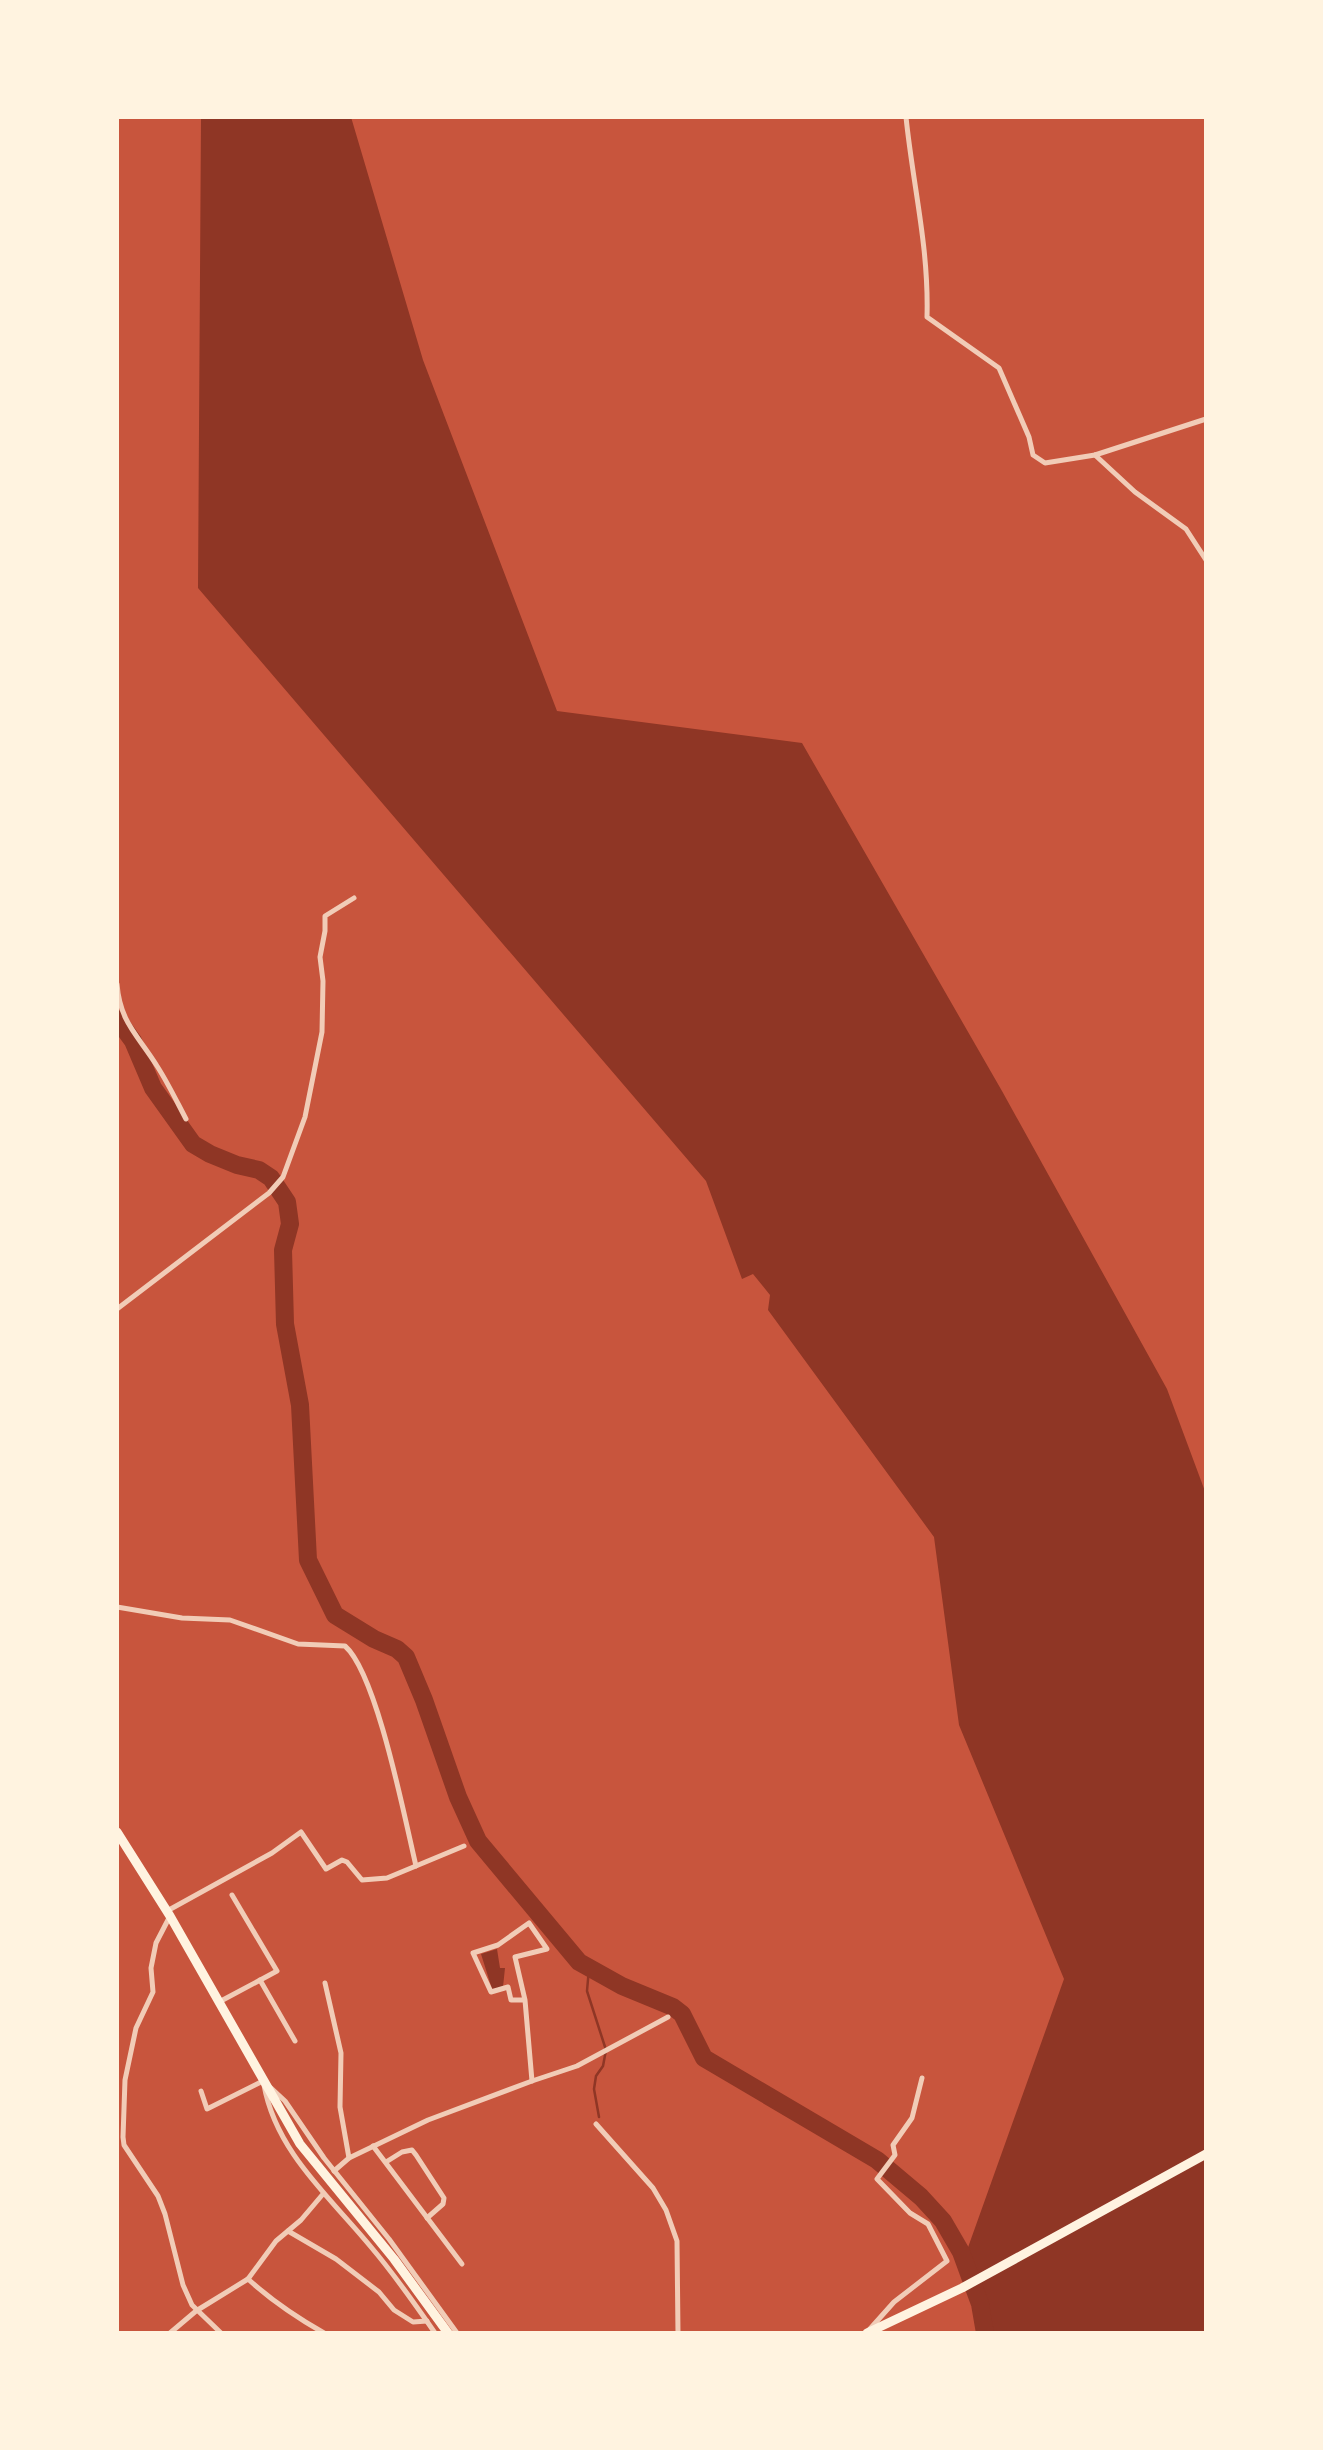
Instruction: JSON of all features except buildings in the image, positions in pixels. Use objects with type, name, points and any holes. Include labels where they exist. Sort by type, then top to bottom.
[{"type":"main road","points":[[117,1832],[169,1914],[300,2144],[394,2259],[447,2333]]},
{"type":"main road","points":[[867,2333],[936,2301],[1206,2154]]},
{"type":"street","points":[[906,117],[924,236],[928,284],[927,317],[999,368],[1029,437],[1033,454],[1045,463],[1095,455],[1206,419]]},
{"type":"street","points":[[1095,455],[1135,492],[1186,529],[1206,560]]},
{"type":"street","points":[[117,1309],[269,1193],[283,1177],[305,1117],[322,1032],[323,981],[320,957],[326,931],[325,916],[354,898]]},
{"type":"street","points":[[117,984],[118,1002],[129,1029],[145,1047],[186,1119]]},
{"type":"street","points":[[117,1607],[182,1618],[230,1620],[298,1644],[345,1646],[363,1674],[378,1717],[416,1866]]},
{"type":"street","points":[[221,2333],[196,2311],[183,2285],[158,2196],[124,2145],[125,2080],[136,2028],[153,1992],[151,1968],[156,1943],[169,1914],[272,1853],[301,1832],[326,1869],[342,1860],[347,1862],[362,1880],[387,1878],[464,1846]]},
{"type":"street","points":[[219,2002],[277,1971],[232,1895]]},
{"type":"street","points":[[525,2000],[511,2000],[508,1987],[491,1993],[473,1953],[498,1944],[528,1923],[547,1949],[515,1957],[525,2000],[532,2081]]},
{"type":"street","points":[[260,1980],[295,2041]]},
{"type":"street","points":[[325,1983],[341,2053],[340,2107],[349,2158]]},
{"type":"street","points":[[334,2171],[349,2158],[428,2120],[577,2066],[668,2017]]},
{"type":"street","points":[[867,2333],[894,2302],[947,2261],[928,2224],[910,2213],[877,2179],[895,2155],[893,2145],[912,2118],[922,2078]]},
{"type":"street","points":[[117,2081],[125,2080]]},
{"type":"street","points":[[201,2091],[207,2109],[263,2081]]},
{"type":"street","points":[[263,2081],[285,2101],[334,2171],[457,2333]]},
{"type":"street","points":[[263,2081],[268,2108],[303,2169],[371,2247],[435,2333]]},
{"type":"street","points":[[596,2124],[653,2188],[666,2210],[677,2241],[678,2333]]},
{"type":"street","points":[[373,2146],[462,2264]]},
{"type":"street","points":[[386,2162],[402,2152],[412,2150],[416,2155],[444,2198],[443,2204],[427,2218]]},
{"type":"street","points":[[170,2333],[196,2311],[248,2278],[276,2241],[323,2193]]},
{"type":"street","points":[[288,2231],[336,2259],[379,2292],[394,2310],[413,2322],[427,2321]]},
{"type":"street","points":[[248,2278],[264,2294],[324,2333]]},
{"type":"shaded area","points":[[201,117],[351,117],[423,360],[557,711],[802,743],[1002,1091],[1167,1389],[1206,1494],[1206,2333],[984,2333],[966,2253],[1064,1979],[959,1725],[934,1537],[768,1310],[770,1295],[753,1274],[742,1279],[706,1181],[198,588]]},
{"type":"shaded area","points":[[497,1949],[500,1968],[505,1968],[503,1987],[492,1989],[481,1954]]},
{"type":"waterway","points":[[117,1019],[133,1041],[153,1088],[193,1144],[237,1165],[259,1170],[271,1178],[287,1202],[290,1224],[283,1250],[285,1324],[300,1405],[308,1560],[335,1615],[374,1639],[397,1649],[406,1657],[458,1797],[478,1841],[579,1962],[622,1986],[673,2007],[682,2014],[704,2058],[877,2160],[921,2197],[943,2221],[961,2252],[980,2304],[985,2333]]},
{"type":"waterway","points":[[589,1968],[587,1991],[606,2050],[594,2089],[599,2117]]}]
